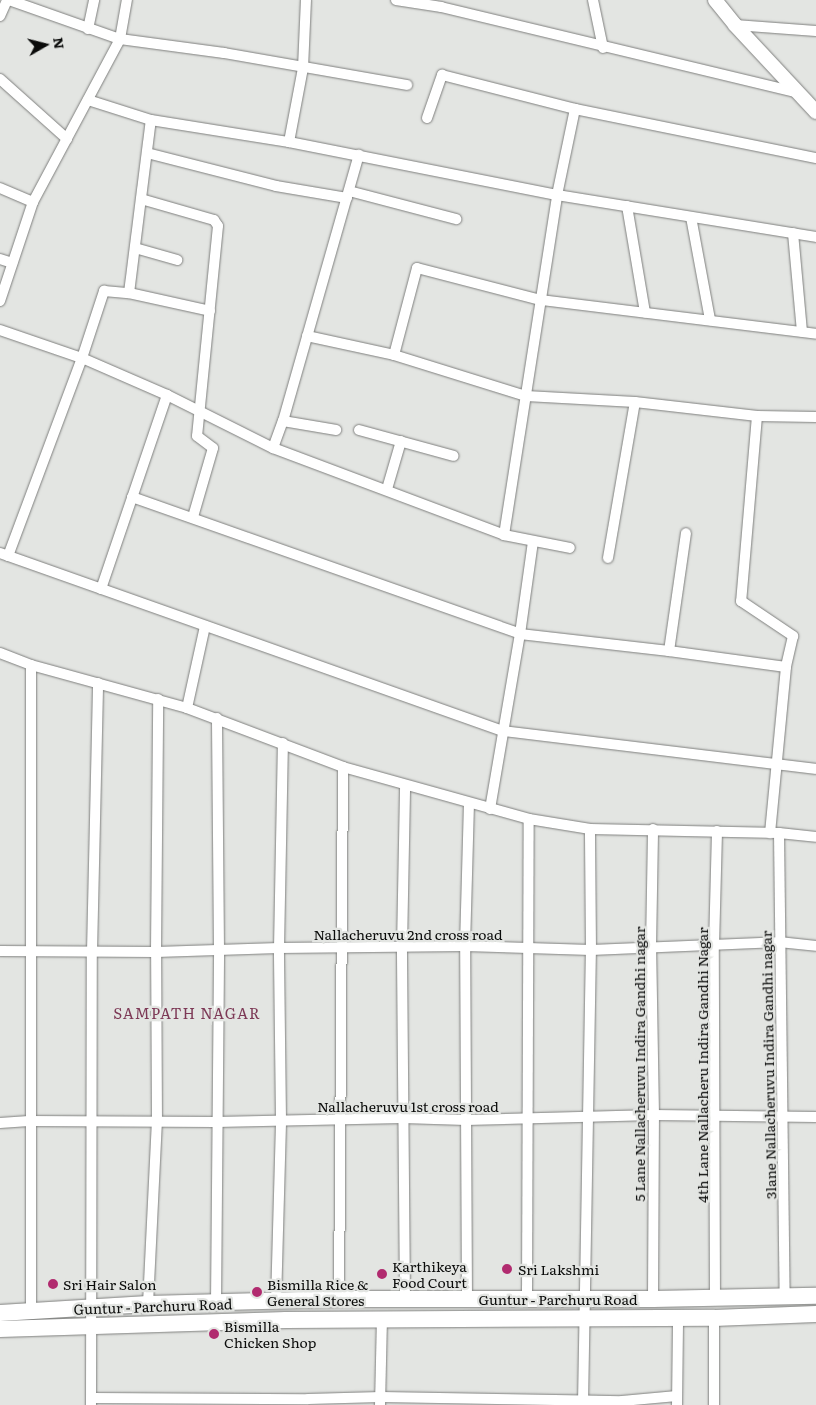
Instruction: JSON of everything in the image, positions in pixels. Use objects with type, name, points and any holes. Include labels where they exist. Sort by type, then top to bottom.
[{"type":"main road","points":[[716,0],[735,25],[814,107]]},
{"type":"main road","name":"Guntur - Parchuru Road","points":[[0,1314],[148,1304],[216,1304],[339,1299],[653,1299],[816,1296]]},
{"type":"main road","name":"Guntur - Parchuru Road","points":[[0,1329],[91,1325],[382,1320],[714,1318],[816,1314]]},
{"type":"street","points":[[0,16],[8,0],[120,39],[224,53],[407,85]]},
{"type":"street","points":[[88,28],[94,0]]},
{"type":"street","points":[[0,301],[33,202],[120,39],[127,0]]},
{"type":"street","points":[[289,142],[303,68],[306,0]]},
{"type":"street","points":[[396,0],[442,4],[603,48],[801,94]]},
{"type":"street","points":[[593,0],[603,48]]},
{"type":"street","points":[[735,25],[816,31]]},
{"type":"street","points":[[427,118],[442,75],[575,109],[816,158]]},
{"type":"street","points":[[0,79],[68,139]]},
{"type":"street","points":[[88,100],[151,120],[289,142],[557,195],[816,237]]},
{"type":"street","points":[[504,535],[557,195],[575,109]]},
{"type":"street","points":[[129,293],[151,120]]},
{"type":"street","points":[[147,153],[276,186],[348,195],[456,219]]},
{"type":"street","points":[[273,448],[283,421],[359,156]]},
{"type":"street","points":[[0,188],[33,202]]},
{"type":"street","points":[[141,199],[214,220],[218,226],[197,436],[214,448],[193,517]]},
{"type":"street","points":[[627,206],[645,312]]},
{"type":"street","points":[[692,217],[710,320]]},
{"type":"street","points":[[793,233],[802,332]]},
{"type":"street","points":[[135,248],[177,260]]},
{"type":"street","points":[[0,259],[12,263]]},
{"type":"street","points":[[394,354],[417,268],[541,300],[816,334]]},
{"type":"street","points":[[210,311],[129,293],[104,291],[82,358],[2,554],[503,730],[776,762],[816,769]]},
{"type":"street","points":[[0,330],[82,358],[167,394],[273,448],[504,535],[570,548]]},
{"type":"street","points":[[307,336],[394,354],[526,396],[635,402],[757,416],[816,418]]},
{"type":"street","points":[[101,589],[167,394]]},
{"type":"street","points":[[608,558],[635,402]]},
{"type":"street","name":"3lane Nallacheruvu Indira Gandhi nagar","points":[[757,416],[741,601],[793,636],[786,667],[776,762],[774,833],[784,1116],[785,1296]]},
{"type":"street","points":[[283,421],[336,430]]},
{"type":"street","points":[[359,430],[454,456]]},
{"type":"street","points":[[387,490],[401,441]]},
{"type":"street","points":[[132,498],[193,517],[520,634],[786,667]]},
{"type":"street","points":[[669,651],[686,533]]},
{"type":"street","points":[[490,809],[520,634],[533,542]]},
{"type":"street","points":[[187,708],[205,626]]},
{"type":"street","points":[[0,654],[31,665],[187,708],[343,767],[469,804],[529,819],[590,829],[653,828],[774,833],[816,837]]},
{"type":"street","points":[[31,665],[29,1121],[31,1312]]},
{"type":"street","points":[[98,683],[92,952],[92,1401],[622,1403],[677,1401],[678,1317]]},
{"type":"street","points":[[148,1304],[158,1122],[156,952],[158,699]]},
{"type":"street","points":[[216,1304],[217,718]]},
{"type":"street","points":[[276,1302],[281,1120],[279,948],[283,743]]},
{"type":"street","points":[[339,1299],[342,1120],[340,947],[343,767]]},
{"type":"street","points":[[405,786],[402,947],[405,1299]]},
{"type":"street","points":[[467,1299],[465,946],[469,804]]},
{"type":"street","points":[[527,1298],[529,819]]},
{"type":"street","name":"5 Lane Nallacheruvu Indira Gandhi nagar","points":[[653,828],[651,947],[654,1115],[653,1299]]},
{"type":"street","points":[[583,1402],[586,1318],[591,950],[590,829]]},
{"type":"street","name":"4th Lane Nallacheru Indira Gandhi Nagar","points":[[715,1298],[716,1115],[714,946],[717,831]]},
{"type":"street","name":"Nallacheruvu 2nd cross road","points":[[0,951],[156,952],[279,948],[465,946],[591,950],[779,942],[816,946]]},
{"type":"street","name":"Nallacheruvu 1st cross road","points":[[0,1123],[29,1121],[216,1122],[403,1118],[466,1120],[654,1115],[816,1117]]},
{"type":"street","points":[[714,1318],[714,1405]]},
{"type":"street","points":[[380,1401],[382,1320]]},
{"type":"place","name":"Sri Lakshmi","points":[[507,1269]]},
{"type":"place","name":"Karthikeya Food Court","points":[[382,1274]]},
{"type":"place","name":"Sri Hair Salon","points":[[53,1284]]},
{"type":"place","name":"Bismilla Rice & General Stores","points":[[257,1292]]},
{"type":"place","name":"Bismilla Chicken Shop","points":[[214,1334]]},
{"type":"district","name":"SAMPATH NAGAR","points":[[187,1013]]}]
